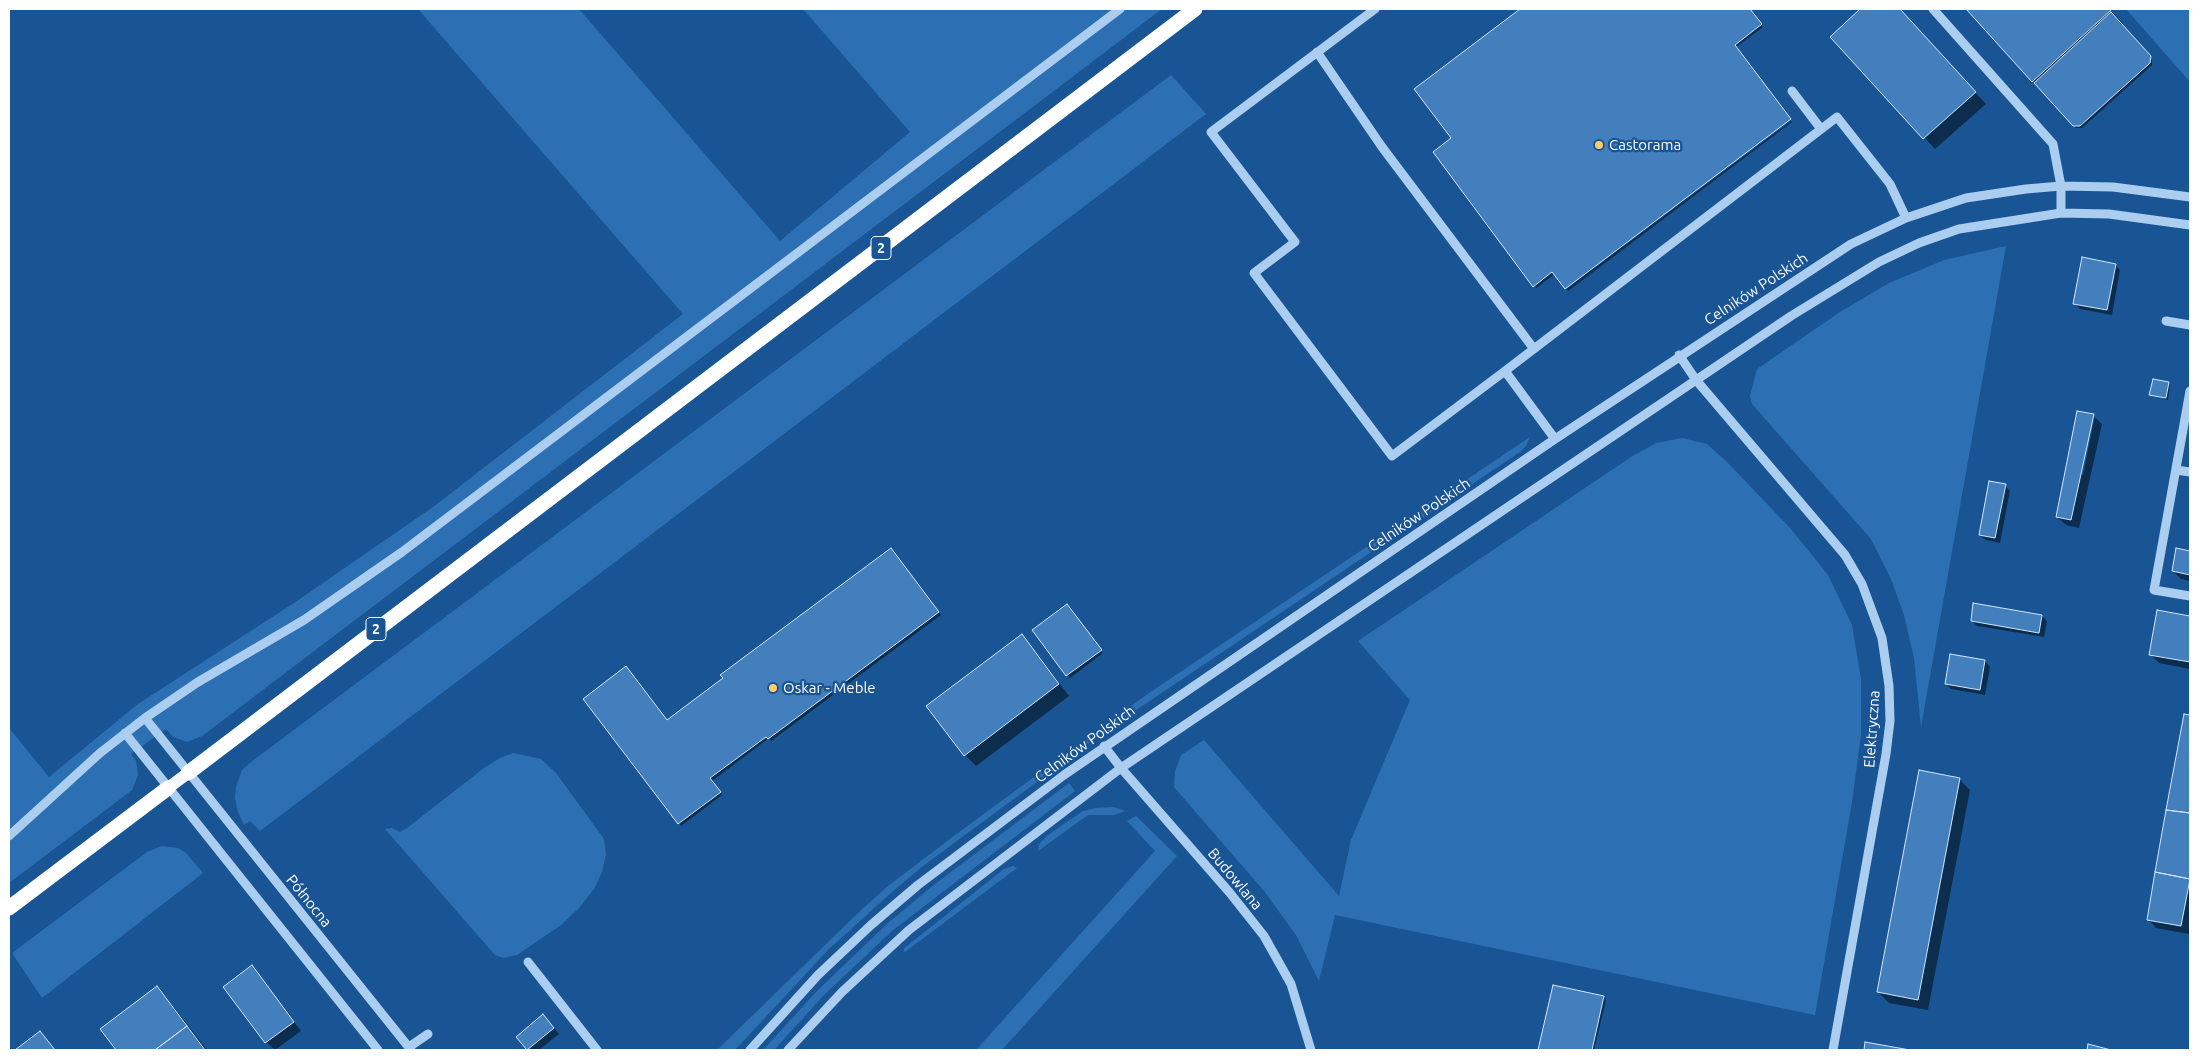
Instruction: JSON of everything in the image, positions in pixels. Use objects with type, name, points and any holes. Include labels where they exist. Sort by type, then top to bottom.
[{"type":"highway","name":"2","points":[[188,773],[1195,9]]},
{"type":"highway","points":[[9,908],[168,788]]},
{"type":"main road","points":[[168,788],[188,773]]},
{"type":"street","points":[[9,836],[125,733],[145,718],[198,682],[304,620],[402,552],[1120,9]]},
{"type":"street","points":[[1375,9],[1212,132],[1295,242],[1254,273],[1392,456],[1837,117],[1890,184],[1906,218]]},
{"type":"street","points":[[1933,9],[2053,144],[2061,186],[2061,213]]},
{"type":"street","points":[[1317,52],[1382,146],[1534,349]]},
{"type":"street","points":[[1792,91],[1821,129]]},
{"type":"street","name":"Celników Polskich","points":[[750,1050],[840,952],[892,906],[1104,746],[1679,355],[1851,244],[1906,218],[1966,198],[2026,189],[2061,186],[2113,187],[2190,197]]},
{"type":"street","points":[[788,1050],[842,992],[909,930],[1121,768],[1791,316],[1879,262],[1919,242],[1959,229],[2061,213],[2109,214],[2190,225]]},
{"type":"street","points":[[2166,321],[2190,325]]},
{"type":"street","name":"Elektryczna","points":[[1679,355],[1696,380],[1845,555],[1862,584],[1882,638],[1889,686],[1890,721],[1886,754],[1833,1050]]},
{"type":"street","points":[[1505,371],[1555,439]]},
{"type":"street","points":[[2190,391],[2154,590],[2190,596]]},
{"type":"street","points":[[2176,470],[2190,472]]},
{"type":"street","name":"Północna","points":[[145,718],[410,1049],[428,1034]]},
{"type":"street","points":[[125,733],[378,1050]]},
{"type":"street","name":"Budowlana","points":[[1104,746],[1230,893],[1264,936],[1291,984],[1311,1050]]},
{"type":"street","points":[[528,962],[597,1050]]},
{"type":"shaded area","points":[[418,9],[579,9],[780,241],[910,132],[803,9],[1162,9],[202,736],[187,742],[173,737],[166,729],[131,754],[136,761],[138,775],[132,790],[9,883],[9,728],[49,777],[138,704],[294,603],[433,507],[683,314]]},
{"type":"shaded area","points":[[2126,9],[2190,9],[2190,82]]},
{"type":"shaded area","points":[[1171,75],[1206,114],[260,831],[250,821],[244,825],[238,812],[235,798],[236,787],[242,770],[251,762]]},
{"type":"shaded area","points":[[2006,246],[1921,727],[1914,658],[1904,615],[1891,579],[1871,539],[1752,404],[1750,396],[1757,369],[1840,312],[1889,283],[1944,260]]},
{"type":"shaded area","points":[[1530,437],[1526,446],[1520,452],[1114,725],[923,866],[828,950],[735,1050],[717,1050],[858,913],[888,886],[955,835],[1149,693]]},
{"type":"shaded area","points":[[1682,438],[1707,444],[1727,462],[1791,529],[1828,575],[1852,625],[1861,679],[1861,735],[1852,802],[1815,1015],[1335,915],[1319,981],[1296,935],[1264,891],[1174,787],[1175,772],[1181,755],[1204,740],[1339,896],[1351,840],[1410,700],[1358,641],[1631,457],[1656,443]]},
{"type":"shaded area","points":[[513,753],[541,759],[556,773],[604,839],[606,854],[602,872],[594,889],[579,908],[561,925],[517,955],[503,958],[495,955],[385,829],[392,828],[400,832],[407,828],[484,768],[500,758]]},
{"type":"shaded area","points":[[1069,783],[1075,791],[893,930],[824,995],[774,1050],[763,1050],[818,990],[888,923],[935,884]]},
{"type":"shaded area","points":[[1114,807],[1125,811],[1114,815],[1088,815],[1038,851],[1039,844],[1048,835],[1083,811]]},
{"type":"shaded area","points":[[1136,816],[1177,856],[1002,1050],[976,1050],[1155,851],[1127,821]]},
{"type":"shaded area","points":[[162,846],[178,848],[186,853],[203,873],[42,998],[12,953],[147,852]]},
{"type":"shaded area","points":[[1013,866],[1017,868],[905,952],[903,949],[1004,869]]},
{"type":"building","name":"Castorama","points":[[1520,9],[1750,9],[1762,24],[1735,45],[1791,119],[1565,289],[1552,272],[1533,287],[1433,152],[1451,138],[1414,89]]},
{"type":"building","points":[[1860,9],[1900,9],[1976,92],[1923,139],[1830,37]]},
{"type":"building","points":[[1966,9],[2110,9],[2111,10],[2032,82]]},
{"type":"building","points":[[2111,12],[2151,56],[2150,63],[2080,126],[2073,126],[2034,83]]},
{"type":"building","points":[[2082,257],[2116,264],[2107,310],[2073,304]]},
{"type":"building","points":[[2153,379],[2169,382],[2166,398],[2149,395]]},
{"type":"building","points":[[2077,411],[2094,414],[2071,520],[2056,517]]},
{"type":"building","points":[[1989,481],[2006,484],[1995,538],[1979,535]]},
{"type":"building","name":"Oskar - Meble","points":[[891,548],[939,612],[768,739],[766,737],[710,778],[721,792],[678,824],[583,699],[626,666],[667,720],[723,678],[720,675]]},
{"type":"building","points":[[2176,548],[2190,551],[2190,575],[2172,571]]},
{"type":"building","points":[[1973,603],[2042,615],[2039,633],[1971,621]]},
{"type":"building","points":[[1067,604],[1102,650],[1066,676],[1032,630]]},
{"type":"building","points":[[2157,610],[2190,616],[2190,662],[2149,655]]},
{"type":"building","points":[[1022,634],[1059,684],[964,756],[926,706]]},
{"type":"building","points":[[1950,654],[1985,660],[1980,690],[1945,684]]},
{"type":"building","points":[[2184,714],[2190,715],[2190,813],[2166,810]]},
{"type":"building","points":[[1919,770],[1960,778],[1918,1000],[1877,992]]},
{"type":"building","points":[[2166,810],[2190,813],[2190,879],[2155,872]]},
{"type":"building","points":[[2155,872],[2190,879],[2181,926],[2147,920]]},
{"type":"building","points":[[252,965],[294,1022],[265,1043],[223,987]]},
{"type":"building","points":[[1553,985],[1604,996],[1592,1050],[1538,1050]]},
{"type":"building","points":[[157,986],[187,1026],[155,1050],[116,1050],[100,1029]]},
{"type":"building","points":[[543,1014],[554,1028],[527,1050],[516,1037]]},
{"type":"building","points":[[187,1026],[205,1050],[155,1050]]},
{"type":"building","points":[[40,1031],[55,1050],[15,1050]]},
{"type":"building","points":[[1865,1042],[1910,1050],[1864,1050]]},
{"type":"building","points":[[2088,1044],[2111,1050],[2087,1050]]},
{"type":"place","name":"Castorama","points":[[1599,145]]},
{"type":"place","name":"Oskar - Meble","points":[[773,688]]}]
